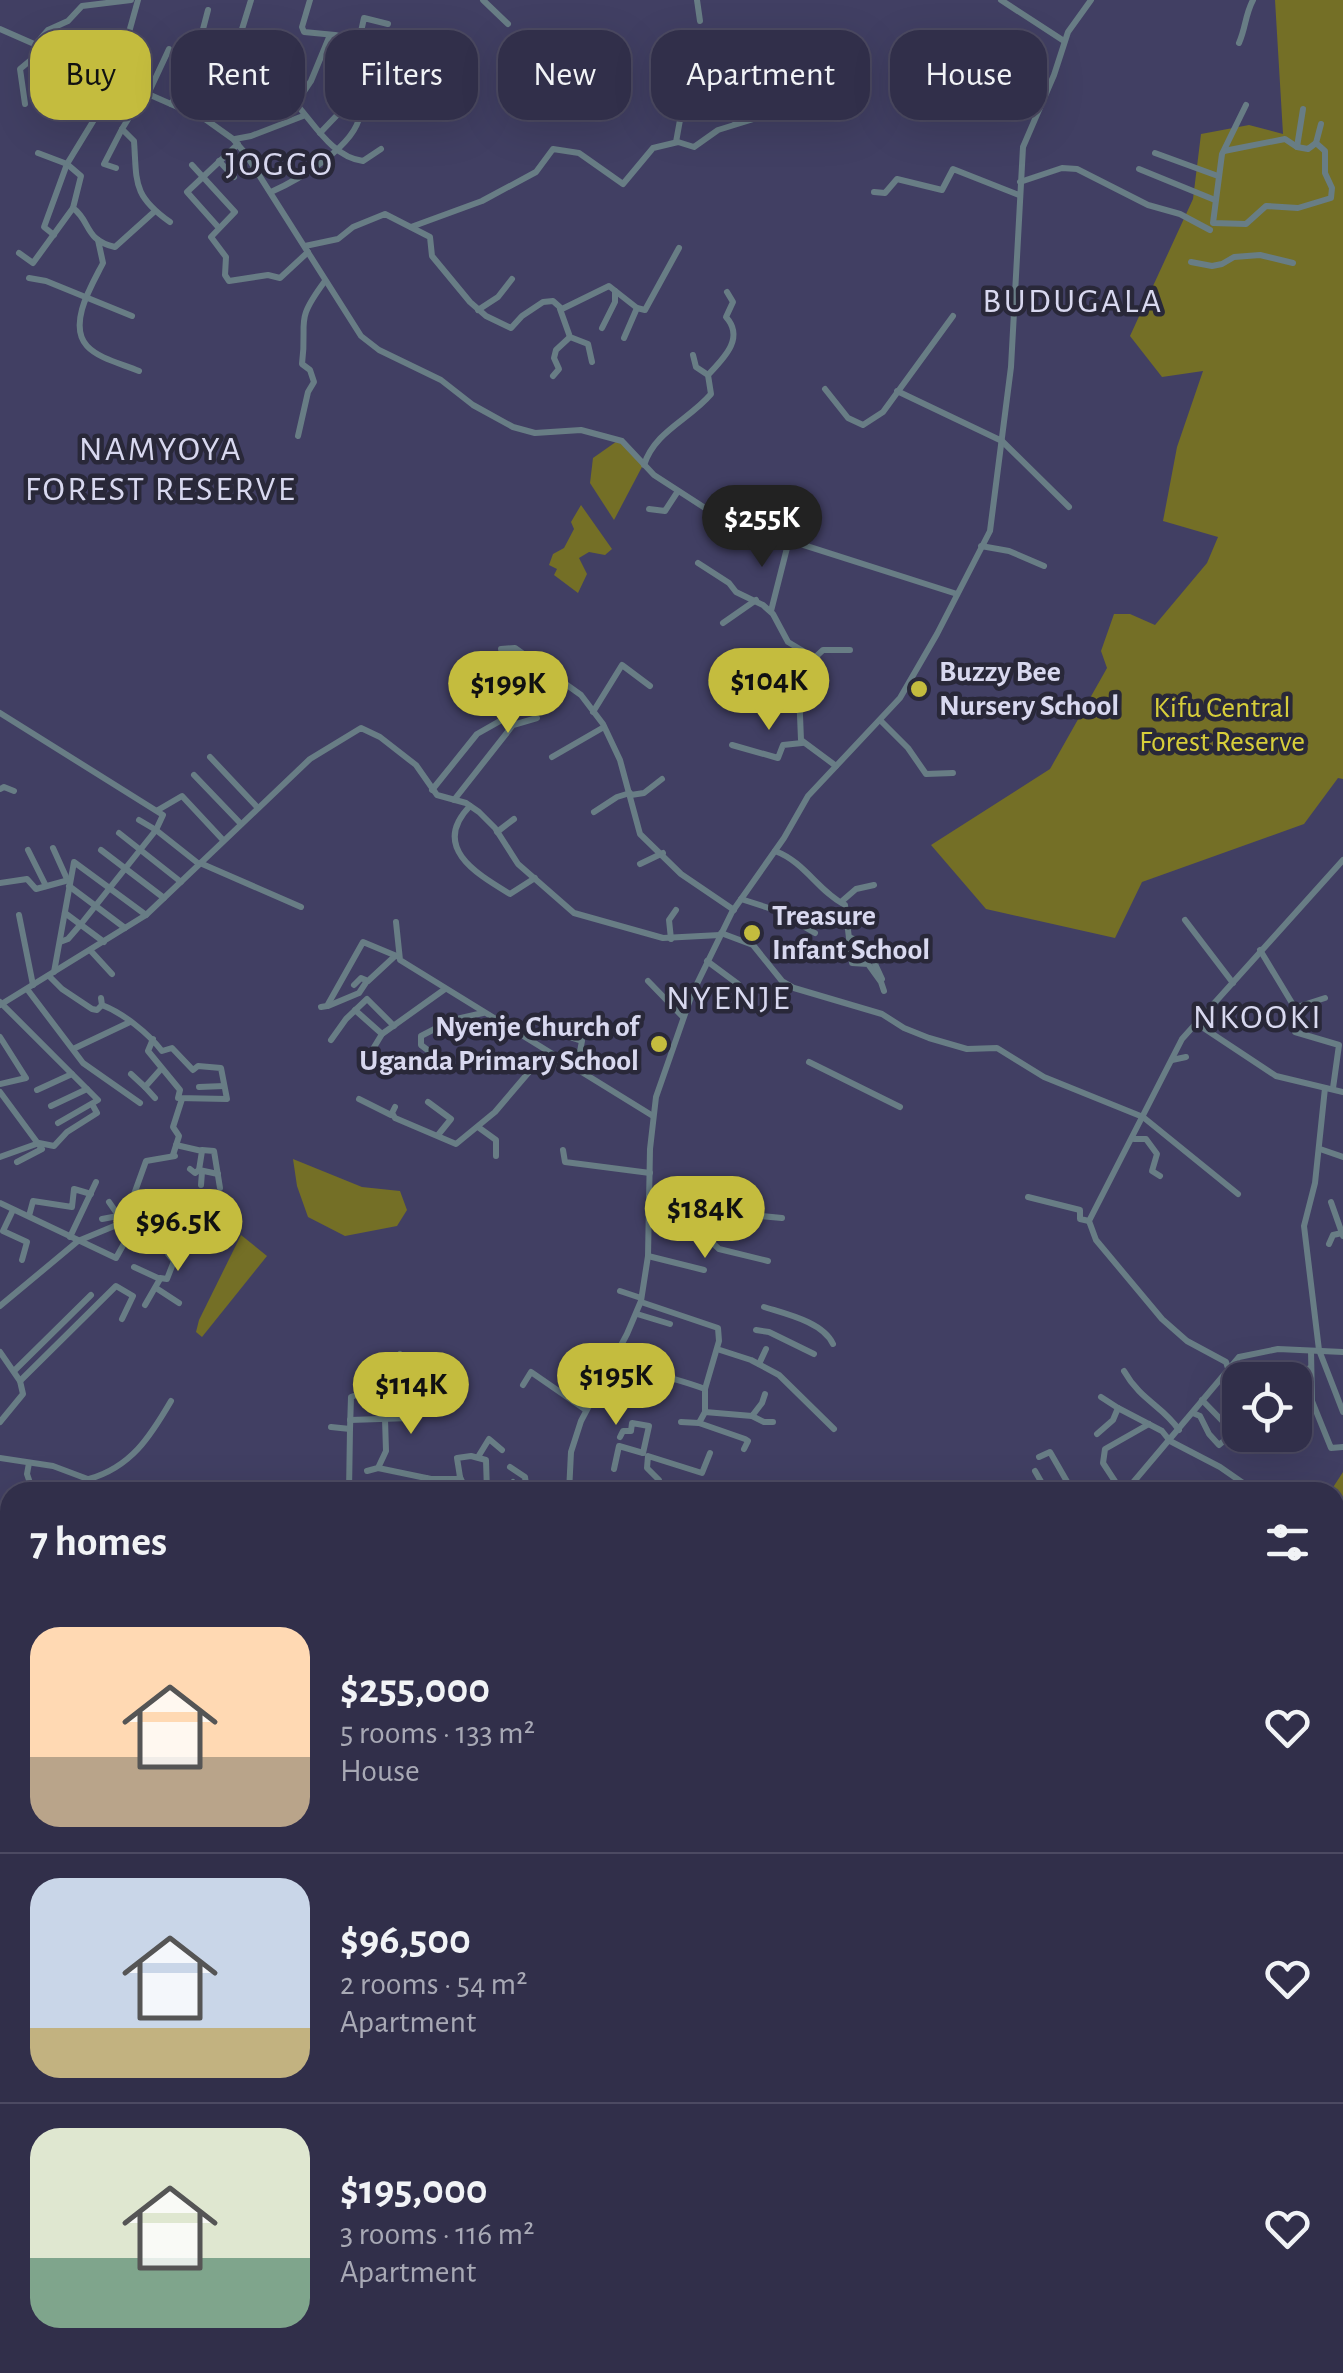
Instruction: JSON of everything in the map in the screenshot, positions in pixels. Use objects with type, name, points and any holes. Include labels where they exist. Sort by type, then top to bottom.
[{"type":"street","points":[[48,30],[68,21],[84,5],[130,0]]},
{"type":"street","points":[[128,30],[138,0]]},
{"type":"street","points":[[241,30],[250,0]]},
{"type":"street","points":[[310,0],[302,30],[325,34]]},
{"type":"street","points":[[483,0],[508,24]]},
{"type":"street","points":[[697,0],[700,20]]},
{"type":"street","points":[[1001,0],[1064,41]]},
{"type":"street","points":[[570,1482],[571,1452],[586,1410],[641,1300],[648,1256],[653,1116],[660,1080],[707,960],[734,910],[808,796],[900,698],[923,661],[992,524],[1011,367],[1025,140],[1056,72],[1064,41],[1091,0]]},
{"type":"street","points":[[1239,43],[1253,0]]},
{"type":"street","points":[[203,30],[208,10]]},
{"type":"street","points":[[362,30],[364,18],[388,24]]},
{"type":"street","points":[[0,28],[30,43]]},
{"type":"street","points":[[305,90],[325,47]]},
{"type":"street","points":[[151,85],[169,50]]},
{"type":"street","points":[[24,104],[25,85],[20,69],[30,61]]},
{"type":"street","points":[[151,95],[171,104]]},
{"type":"street","points":[[1246,105],[1224,152],[1213,222],[1246,224],[1266,206],[1298,208],[1331,198],[1332,188],[1324,173],[1325,151],[1316,143]]},
{"type":"street","points":[[1297,147],[1303,109]]},
{"type":"street","points":[[305,119],[335,150],[363,161],[381,150]]},
{"type":"street","points":[[54,235],[44,228],[67,164],[94,120]]},
{"type":"street","points":[[116,168],[104,164],[128,120]]},
{"type":"street","points":[[204,120],[236,141],[366,341],[441,380],[473,406],[528,432],[581,430],[614,437],[630,446],[644,466],[722,520],[957,594]]},
{"type":"street","points":[[219,228],[188,192],[236,141],[292,120]]},
{"type":"street","points":[[320,132],[332,120]]},
{"type":"street","points":[[271,192],[304,176],[355,130],[358,120]]},
{"type":"street","points":[[676,142],[680,120]]},
{"type":"street","points":[[410,227],[482,202],[536,172],[553,149],[579,154],[623,184],[653,148],[676,142],[694,146],[718,130],[746,120]]},
{"type":"street","points":[[1224,152],[1285,140],[1308,148],[1316,143],[1321,124]]},
{"type":"street","points":[[122,129],[134,141],[136,182],[156,211],[170,222]]},
{"type":"street","points":[[18,252],[33,263],[73,208],[80,176],[67,164],[38,153]]},
{"type":"street","points":[[1155,154],[1218,176]]},
{"type":"street","points":[[220,161],[234,177]]},
{"type":"street","points":[[192,165],[235,212],[211,237],[226,257],[224,275],[228,280],[268,275],[280,278],[306,249],[338,239],[381,215],[390,216],[432,240],[432,256],[478,310],[511,328],[543,302],[553,300],[570,337],[588,344],[592,362]]},
{"type":"street","points":[[1020,182],[1062,168],[1077,168],[1148,205],[1180,214],[1210,230]]},
{"type":"street","points":[[874,192],[884,192],[897,180],[942,190],[953,169],[1019,195]]},
{"type":"street","points":[[1139,169],[1214,200]]},
{"type":"street","points":[[73,208],[82,216],[88,231],[115,247],[156,211]]},
{"type":"street","points":[[98,239],[103,263],[84,298],[80,321],[85,344],[139,371]]},
{"type":"street","points":[[560,309],[607,286],[645,310],[679,248]]},
{"type":"street","points":[[1191,262],[1212,266],[1234,257],[1260,255],[1293,263]]},
{"type":"street","points":[[29,278],[46,281],[132,316]]},
{"type":"street","points":[[478,310],[498,297],[512,279]]},
{"type":"street","points":[[298,436],[314,379],[302,364],[302,322],[307,303],[325,281]]},
{"type":"street","points":[[602,328],[615,303],[615,290]]},
{"type":"street","points":[[708,374],[724,359],[735,336],[734,326],[726,317],[733,302],[727,292]]},
{"type":"street","points":[[624,338],[638,308]]},
{"type":"street","points":[[825,389],[848,418],[860,426],[883,412],[953,316]]},
{"type":"street","points":[[554,376],[558,369],[556,352],[570,337]]},
{"type":"street","points":[[693,355],[696,367],[708,374]]},
{"type":"street","points":[[644,466],[658,440],[698,410],[711,394],[708,374]]},
{"type":"street","points":[[897,391],[1002,441],[1069,508]]},
{"type":"street","points":[[649,508],[665,511],[678,491]]},
{"type":"street","points":[[771,612],[789,540]]},
{"type":"street","points":[[980,546],[1009,550],[1044,566]]},
{"type":"street","points":[[698,563],[771,612],[786,640],[802,649],[810,675],[799,691],[803,743]]},
{"type":"street","points":[[723,623],[756,600]]},
{"type":"street","points":[[501,648],[514,648],[578,692],[604,727],[630,794],[638,831],[681,874],[734,910]]},
{"type":"street","points":[[809,664],[823,650],[850,650]]},
{"type":"street","points":[[593,712],[622,665],[650,686]]},
{"type":"street","points":[[432,790],[477,734],[544,696],[554,674]]},
{"type":"street","points":[[711,684],[804,686]]},
{"type":"street","points":[[0,713],[164,817],[82,924],[60,942]]},
{"type":"street","points":[[454,800],[513,725],[538,718]]},
{"type":"street","points":[[881,720],[926,774],[953,773]]},
{"type":"street","points":[[552,757],[604,727]]},
{"type":"street","points":[[58,1123],[98,1100],[0,1003],[146,915],[314,756],[360,728],[380,737],[416,764],[432,790],[470,806],[497,832],[516,861],[576,914],[671,939],[721,934],[753,945],[782,981],[794,988],[884,1014],[929,1038],[967,1049],[997,1048],[1044,1077],[1143,1118],[1238,1194]]},
{"type":"street","points":[[732,746],[778,758],[783,745],[803,743],[836,766]]},
{"type":"street","points":[[210,756],[258,808]]},
{"type":"street","points":[[194,775],[241,824]]},
{"type":"street","points":[[594,812],[616,797],[644,793],[662,779]]},
{"type":"street","points":[[0,789],[14,791]]},
{"type":"street","points":[[158,810],[182,796],[224,840]]},
{"type":"street","points":[[470,806],[457,824],[455,836],[464,863],[510,894],[535,878]]},
{"type":"street","points":[[497,832],[514,819]]},
{"type":"street","points":[[138,820],[199,864],[301,906]]},
{"type":"street","points":[[119,833],[181,882]]},
{"type":"street","points":[[53,848],[68,882],[126,929]]},
{"type":"street","points":[[28,850],[46,886]]},
{"type":"street","points":[[101,850],[164,898]]},
{"type":"street","points":[[775,851],[793,859],[847,910],[849,937],[852,962],[868,964],[884,989],[874,964],[879,956],[877,950],[849,937]]},
{"type":"street","points":[[640,864],[663,853]]},
{"type":"street","points":[[1226,1362],[1187,1341],[1162,1319],[1096,1240],[1089,1220],[1170,1060],[1196,1023],[1343,860]]},
{"type":"street","points":[[146,915],[75,861],[52,974],[62,989],[92,1009],[97,1010],[102,1001],[153,1039],[162,1051],[172,1048],[193,1070],[198,1066],[219,1066],[227,1099],[178,1098],[180,1090],[148,1051],[153,1039]]},
{"type":"street","points":[[0,883],[24,879],[36,889],[68,882]]},
{"type":"street","points":[[840,902],[856,889],[874,885]]},
{"type":"street","points":[[741,900],[776,910],[816,933]]},
{"type":"street","points":[[671,939],[669,920],[676,910]]},
{"type":"street","points":[[64,913],[104,942]]},
{"type":"street","points":[[19,915],[30,987],[83,1063],[140,1103]]},
{"type":"street","points":[[1185,920],[1233,983]]},
{"type":"street","points":[[396,922],[397,957]]},
{"type":"street","points":[[397,957],[367,981],[359,993],[324,1007],[363,942],[397,957],[653,1116]]},
{"type":"street","points":[[90,950],[112,974]]},
{"type":"street","points":[[1260,950],[1294,1008],[1295,1032],[1341,1044],[1329,1088],[1310,1209],[1304,1222],[1315,1350],[1343,1412]]},
{"type":"street","points":[[707,960],[738,984]]},
{"type":"street","points":[[354,985],[361,978],[367,981]]},
{"type":"street","points":[[648,981],[683,1017]]},
{"type":"street","points":[[362,1067],[382,1034],[446,988]]},
{"type":"street","points":[[1294,1008],[1324,998]]},
{"type":"street","points":[[331,1040],[369,999],[394,1026]]},
{"type":"street","points":[[355,1010],[382,1034]]},
{"type":"street","points":[[434,1055],[422,1045],[421,1036],[452,1020],[484,1012]]},
{"type":"street","points":[[489,1032],[500,1020]]},
{"type":"street","points":[[73,1050],[130,1022]]},
{"type":"street","points":[[1196,1023],[1276,1076],[1343,1092]]},
{"type":"street","points":[[563,1035],[582,1042],[575,1066]]},
{"type":"street","points":[[0,1037],[26,1078],[0,1084]]},
{"type":"street","points":[[1170,1060],[1186,1057]]},
{"type":"street","points":[[809,1062],[900,1107]]},
{"type":"street","points":[[360,1099],[456,1144],[478,1127],[534,1065],[575,1066]]},
{"type":"street","points":[[145,1087],[161,1069]]},
{"type":"street","points":[[37,1090],[72,1074]]},
{"type":"street","points":[[131,1074],[155,1098]]},
{"type":"street","points":[[199,1087],[224,1086]]},
{"type":"street","points":[[51,1106],[87,1089]]},
{"type":"street","points":[[0,1092],[42,1150],[18,1162]]},
{"type":"street","points":[[0,1306],[74,1238],[122,1220],[146,1162],[174,1155],[178,1136],[173,1127],[182,1100]]},
{"type":"street","points":[[428,1102],[451,1120],[438,1135]]},
{"type":"street","points":[[0,1157],[39,1143],[54,1146],[67,1132],[97,1113],[92,1104]]},
{"type":"street","points":[[478,1127],[496,1140],[496,1156]]},
{"type":"street","points":[[1133,1139],[1146,1140],[1153,1148],[1158,1158],[1152,1171],[1160,1176]]},
{"type":"street","points":[[176,1145],[214,1151],[220,1188]]},
{"type":"street","points":[[1320,1149],[1343,1157]]},
{"type":"street","points":[[200,1150],[197,1170],[201,1184]]},
{"type":"street","points":[[563,1150],[565,1162],[650,1172]]},
{"type":"street","points":[[197,1170],[218,1174]]},
{"type":"street","points":[[74,1238],[96,1182]]},
{"type":"street","points":[[28,1216],[32,1201],[72,1207],[74,1188],[91,1194]]},
{"type":"street","points":[[649,1196],[691,1216],[734,1213],[782,1218]]},
{"type":"street","points":[[1028,1197],[1080,1210],[1080,1219],[1089,1220]]},
{"type":"street","points":[[0,1203],[116,1258],[126,1240],[122,1220],[109,1202]]},
{"type":"street","points":[[1329,1244],[1333,1236],[1342,1235],[1331,1202]]},
{"type":"street","points":[[12,1210],[2,1231],[27,1243],[22,1260]]},
{"type":"street","points":[[134,1266],[167,1279],[174,1261],[168,1254],[177,1214]]},
{"type":"street","points":[[649,1218],[702,1234],[720,1248],[768,1261]]},
{"type":"street","points":[[102,1219],[171,1230]]},
{"type":"street","points":[[648,1256],[704,1270]]},
{"type":"street","points":[[146,1305],[160,1278]]},
{"type":"street","points":[[20,1381],[116,1286],[134,1296],[122,1319]]},
{"type":"street","points":[[156,1288],[180,1303]]},
{"type":"street","points":[[620,1291],[718,1328],[719,1341],[700,1424]]},
{"type":"street","points":[[14,1372],[91,1295]]},
{"type":"street","points":[[764,1308],[816,1328],[830,1336],[832,1344]]},
{"type":"street","points":[[637,1314],[670,1324]]},
{"type":"street","points":[[756,1330],[769,1332],[814,1354]]},
{"type":"street","points":[[759,1364],[766,1349]]},
{"type":"street","points":[[720,1350],[779,1375],[834,1429]]},
{"type":"street","points":[[1312,1362],[1315,1350]]},
{"type":"street","points":[[1235,1362],[1243,1355],[1262,1351],[1343,1352]]},
{"type":"street","points":[[0,1352],[23,1391],[20,1401],[0,1422]]},
{"type":"street","points":[[349,1482],[351,1397],[370,1390],[400,1354]]},
{"type":"street","points":[[613,1358],[647,1374],[705,1389]]},
{"type":"street","points":[[1124,1371],[1135,1390],[1179,1430]]},
{"type":"street","points":[[523,1385],[531,1372],[586,1410]]},
{"type":"street","points":[[1132,1482],[1222,1375]]},
{"type":"street","points":[[350,1420],[410,1418],[437,1384]]},
{"type":"street","points":[[597,1388],[632,1392]]},
{"type":"street","points":[[752,1416],[765,1394]]},
{"type":"street","points":[[1102,1396],[1242,1482]]},
{"type":"street","points":[[1202,1400],[1222,1421]]},
{"type":"street","points":[[89,1479],[112,1472],[133,1456],[171,1401]]},
{"type":"street","points":[[1312,1401],[1331,1448],[1343,1446]]},
{"type":"street","points":[[1097,1434],[1113,1420],[1118,1408]]},
{"type":"street","points":[[705,1412],[773,1422]]},
{"type":"street","points":[[1192,1413],[1200,1416],[1213,1440],[1219,1445],[1222,1443]]},
{"type":"street","points":[[378,1468],[386,1451],[385,1419]]},
{"type":"street","points":[[681,1422],[745,1439],[748,1441],[744,1449]]},
{"type":"street","points":[[620,1436],[631,1430],[632,1423],[648,1426],[646,1468],[659,1482]]},
{"type":"street","points":[[1116,1482],[1103,1463],[1106,1449],[1149,1424]]},
{"type":"street","points":[[331,1427],[350,1430]]},
{"type":"street","points":[[478,1457],[489,1435],[502,1450]]},
{"type":"street","points":[[614,1470],[619,1446],[702,1474],[710,1453]]},
{"type":"street","points":[[1039,1457],[1050,1452],[1067,1482]]},
{"type":"street","points":[[463,1482],[456,1458],[478,1457],[486,1460],[487,1482]]},
{"type":"street","points":[[0,1458],[53,1466],[94,1482]]},
{"type":"street","points":[[29,1462],[30,1482]]},
{"type":"street","points":[[510,1466],[525,1477],[525,1482]]},
{"type":"street","points":[[367,1471],[378,1468],[426,1478],[460,1476]]},
{"type":"street","points":[[1035,1471],[1041,1482]]},
{"type":"street","points":[[425,1482],[426,1478]]},
{"type":"green space","name":"Kifu Central Forest Reserve","points":[[1275,0],[1343,0],[1343,779],[1338,778],[1304,824],[1142,882],[1115,938],[986,909],[931,845],[1050,769],[1107,668],[1101,651],[1114,614],[1130,614],[1155,625],[1207,563],[1218,537],[1163,521],[1177,447],[1203,371],[1162,377],[1130,336],[1193,199],[1201,134],[1249,125],[1283,134]]},
{"type":"green space","points":[[620,439],[643,465],[614,520],[590,483],[593,458]]},
{"type":"green space","points":[[581,505],[612,549],[605,555],[589,552],[579,558],[587,574],[578,593],[554,575],[557,569],[549,565],[553,554],[564,548],[574,529],[571,522]]},
{"type":"green space","points":[[293,1159],[362,1187],[400,1191],[407,1210],[397,1226],[345,1236],[308,1217]]},
{"type":"green space","points":[[241,1235],[267,1256],[202,1337],[196,1332],[199,1320]]},
{"type":"place","name":"Buzzy Bee Nursery School","points":[[919,689]]},
{"type":"place","name":"Treasure Infant School","points":[[752,933]]},
{"type":"place","name":"Nyenje Church of Uganda Primary School","points":[[659,1044]]},
{"type":"district","name":"JOGGO","points":[[280,164]]},
{"type":"district","name":"BUDUGALA","points":[[1073,301]]},
{"type":"district","name":"NAMYOYA FOREST RESERVE","points":[[161,469]]},
{"type":"district","name":"NYENJE","points":[[729,998]]},
{"type":"district","name":"NKOOKI","points":[[1258,1017]]}]
